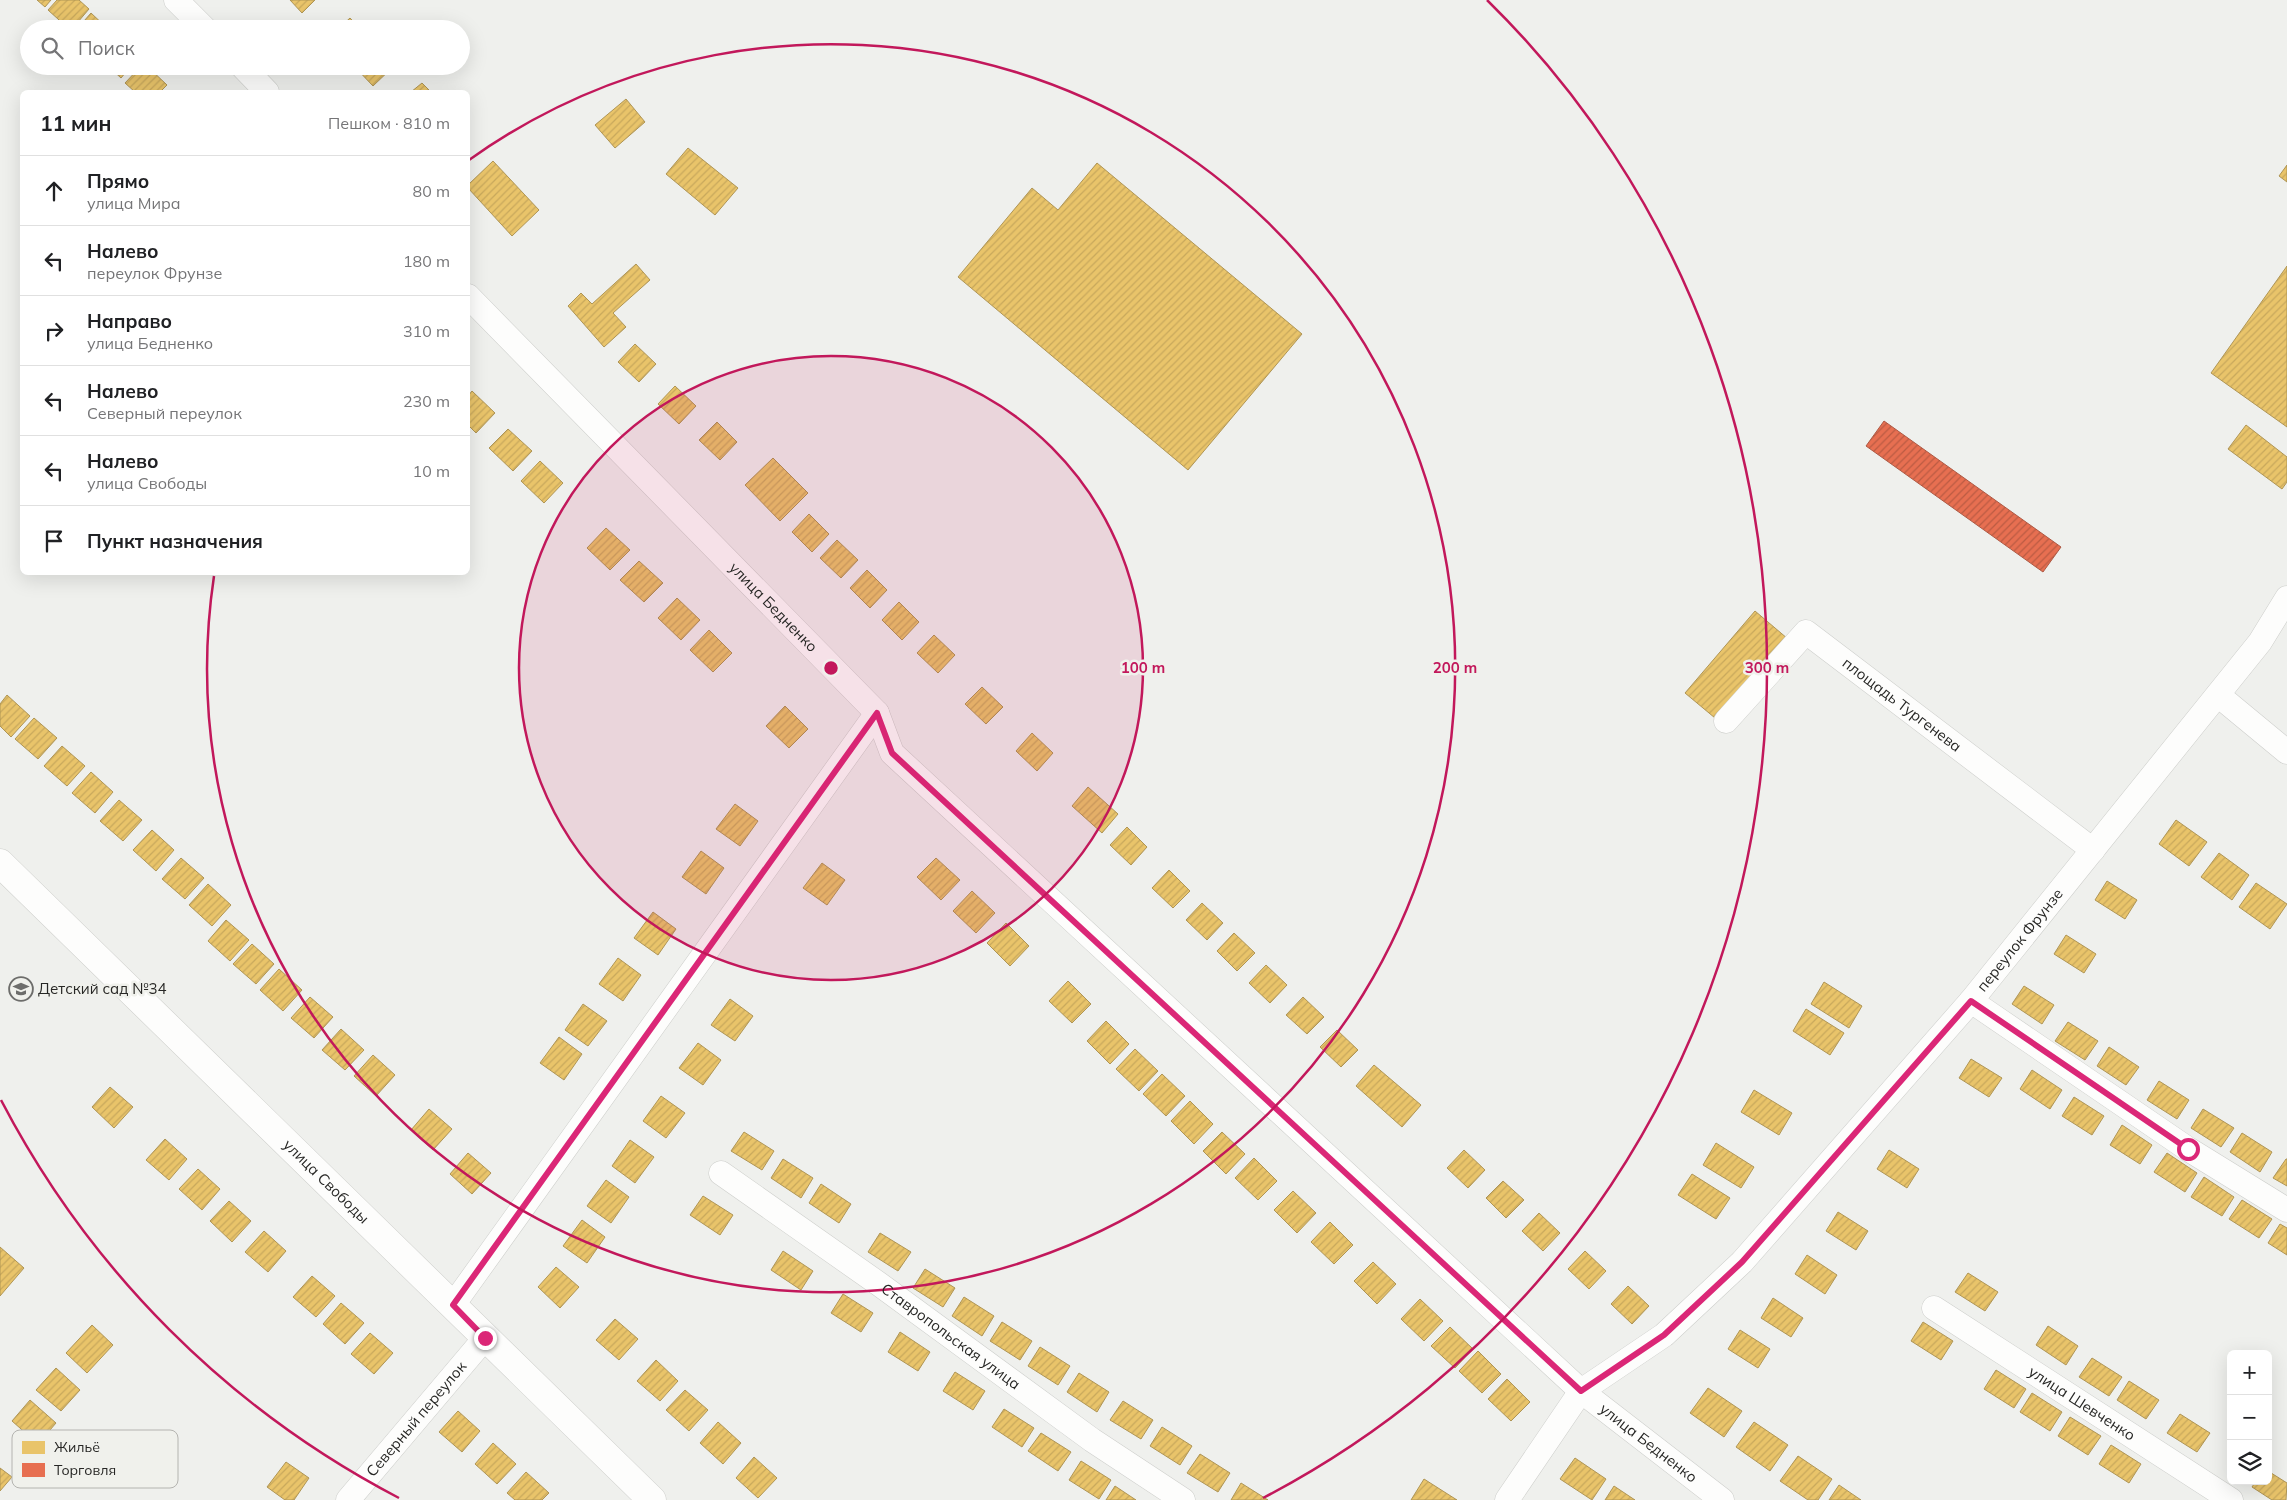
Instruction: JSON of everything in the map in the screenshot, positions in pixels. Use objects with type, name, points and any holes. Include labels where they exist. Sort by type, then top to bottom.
[{"type":"main road","name":"улица Свободы","points":[[0,863],[652,1500]]},
{"type":"street","points":[[176,0],[196,20]]},
{"type":"street","points":[[251,75],[265,90]]},
{"type":"street","name":"улица Бедненко","points":[[470,298],[877,713],[892,753],[1581,1391],[1722,1500]]},
{"type":"street","name":"переулок Фрунзе","points":[[1507,1500],[1581,1391],[1664,1335],[1742,1262],[1971,1001],[2260,642],[2287,598]]},
{"type":"street","name":"площадь Тургенева","points":[[1726,722],[1806,632],[2093,850]]},
{"type":"street","points":[[2218,695],[2287,752]]},
{"type":"street","points":[[453,1305],[877,713]]},
{"type":"street","points":[[1971,1001],[2188,1149],[2287,1210]]},
{"type":"street","name":"Ставропольская улица","points":[[721,1173],[879,1284],[1092,1440],[1182,1500]]},
{"type":"street","name":"улица Шевченко","points":[[1934,1308],[2231,1500]]},
{"type":"street","name":"Северный переулок","points":[[348,1500],[485,1338]]},
{"type":"building: Жильё","points":[[37,0],[51,0],[45,7]]},
{"type":"building: Жильё","points":[[57,0],[79,0],[89,9],[80,20],[59,20],[48,10]]},
{"type":"building: Жильё","points":[[290,0],[315,0],[302,13]]},
{"type":"building: Жильё","points":[[91,13],[98,20],[85,20]]},
{"type":"building: Жильё","points":[[133,75],[156,75],[167,85],[162,90],[133,90],[125,83]]},
{"type":"building: Жильё","points":[[363,75],[385,75],[373,86]]},
{"type":"building: Жильё","points":[[422,83],[429,90],[413,90]]},
{"type":"building: Жильё","points":[[626,99],[645,122],[615,148],[595,125]]},
{"type":"building: Жильё","points":[[688,148],[738,188],[715,215],[666,174]]},
{"type":"building: Жильё","points":[[493,161],[539,210],[512,236],[470,190],[470,183]]},
{"type":"building: Жильё","points":[[1097,163],[1302,334],[1188,470],[958,277],[1032,188],[1058,210]]},
{"type":"building: Жильё","points":[[2287,165],[2287,182],[2279,176]]},
{"type":"building: Жильё","points":[[636,264],[650,280],[613,313],[626,327],[604,347],[568,306],[581,293],[592,304]]},
{"type":"building: Жильё","points":[[2287,266],[2287,427],[2211,373]]},
{"type":"building: Жильё","points":[[635,344],[656,364],[639,382],[618,362]]},
{"type":"building: Жильё","points":[[675,386],[696,406],[679,424],[658,404]]},
{"type":"building: Жильё","points":[[472,391],[495,413],[476,433],[470,427],[470,394]]},
{"type":"building: Жильё","points":[[717,422],[737,442],[720,460],[699,440]]},
{"type":"building: Жильё","points":[[2246,425],[2287,457],[2287,482],[2282,489],[2228,449]]},
{"type":"building: Жильё","points":[[508,429],[532,451],[513,471],[489,448]]},
{"type":"building: Жильё","points":[[773,458],[808,493],[780,521],[745,485]]},
{"type":"building: Жильё","points":[[540,461],[563,483],[544,503],[521,481]]},
{"type":"building: Жильё","points":[[809,514],[829,534],[812,552],[792,532]]},
{"type":"building: Жильё","points":[[606,528],[630,550],[610,570],[587,548]]},
{"type":"building: Жильё","points":[[837,540],[858,560],[841,578],[820,558]]},
{"type":"building: Жильё","points":[[639,561],[663,583],[644,602],[620,580]]},
{"type":"building: Жильё","points":[[867,570],[887,590],[870,608],[850,588]]},
{"type":"building: Жильё","points":[[677,598],[700,620],[681,640],[658,618]]},
{"type":"building: Жильё","points":[[899,602],[919,622],[902,640],[882,620]]},
{"type":"building: Жильё","points":[[1755,611],[1788,639],[1715,718],[1685,693]]},
{"type":"building: Жильё","points":[[709,630],[732,653],[713,672],[690,650]]},
{"type":"building: Жильё","points":[[934,635],[955,655],[938,673],[917,653]]},
{"type":"building: Жильё","points":[[982,687],[1003,707],[986,724],[965,704]]},
{"type":"building: Жильё","points":[[7,695],[30,716],[11,737],[0,726],[0,704]]},
{"type":"building: Жильё","points":[[785,706],[808,729],[789,748],[766,726]]},
{"type":"building: Жильё","points":[[34,718],[57,738],[38,759],[15,739]]},
{"type":"building: Жильё","points":[[1032,733],[1053,753],[1037,771],[1016,751]]},
{"type":"building: Жильё","points":[[62,746],[85,766],[67,786],[44,766]]},
{"type":"building: Жильё","points":[[91,772],[113,792],[95,813],[72,793]]},
{"type":"building: Жильё","points":[[1088,787],[1118,814],[1102,833],[1072,806]]},
{"type":"building: Жильё","points":[[119,800],[142,820],[123,841],[100,821]]},
{"type":"building: Жильё","points":[[735,804],[758,821],[740,846],[716,829]]},
{"type":"building: Жильё","points":[[2176,820],[2207,842],[2189,866],[2159,844]]},
{"type":"building: Жильё","points":[[1127,827],[1147,847],[1131,865],[1110,845]]},
{"type":"building: Жильё","points":[[152,830],[174,850],[156,871],[133,850]]},
{"type":"building: Жильё","points":[[701,851],[724,868],[706,894],[682,877]]},
{"type":"building: Жильё","points":[[2219,853],[2249,875],[2232,900],[2201,877]]},
{"type":"building: Жильё","points":[[181,858],[204,878],[185,899],[162,879]]},
{"type":"building: Жильё","points":[[936,858],[960,880],[941,900],[917,877]]},
{"type":"building: Жильё","points":[[822,863],[845,880],[827,905],[803,888]]},
{"type":"building: Жильё","points":[[1169,870],[1190,891],[1173,908],[1152,888]]},
{"type":"building: Жильё","points":[[2107,881],[2137,900],[2125,919],[2095,900]]},
{"type":"building: Жильё","points":[[2256,883],[2287,904],[2270,929],[2239,907]]},
{"type":"building: Жильё","points":[[208,884],[231,905],[212,926],[189,905]]},
{"type":"building: Жильё","points":[[972,891],[995,913],[976,933],[953,911]]},
{"type":"building: Жильё","points":[[1202,903],[1223,923],[1207,940],[1186,920]]},
{"type":"building: Жильё","points":[[653,912],[676,929],[658,955],[634,938]]},
{"type":"building: Жильё","points":[[226,920],[249,940],[230,961],[208,941]]},
{"type":"building: Жильё","points":[[1006,923],[1029,946],[1010,966],[987,943]]},
{"type":"building: Жильё","points":[[1234,933],[1255,953],[1237,971],[1217,951]]},
{"type":"building: Жильё","points":[[2066,935],[2096,954],[2084,973],[2054,954]]},
{"type":"building: Жильё","points":[[252,944],[274,964],[256,984],[233,964]]},
{"type":"building: Жильё","points":[[618,958],[641,975],[623,1001],[599,984]]},
{"type":"building: Жильё","points":[[1266,965],[1287,985],[1270,1003],[1249,983]]},
{"type":"building: Жильё","points":[[279,969],[302,990],[283,1011],[260,990]]},
{"type":"building: Жильё","points":[[1068,981],[1091,1004],[1072,1023],[1049,1001]]},
{"type":"building: Жильё","points":[[1824,982],[1862,1006],[1849,1028],[1811,1004]]},
{"type":"building: Жильё","points":[[2024,986],[2054,1005],[2042,1024],[2012,1004]]},
{"type":"building: Жильё","points":[[310,997],[333,1017],[314,1038],[291,1018]]},
{"type":"building: Жильё","points":[[1303,997],[1324,1017],[1307,1034],[1286,1015]]},
{"type":"building: Жильё","points":[[730,999],[753,1016],[735,1041],[711,1025]]},
{"type":"building: Жильё","points":[[583,1004],[607,1021],[588,1046],[565,1030]]},
{"type":"building: Жильё","points":[[1806,1009],[1844,1033],[1830,1055],[1793,1031]]},
{"type":"building: Жильё","points":[[1106,1021],[1129,1044],[1110,1064],[1087,1041]]},
{"type":"building: Жильё","points":[[2068,1022],[2098,1041],[2085,1060],[2055,1041]]},
{"type":"building: Жильё","points":[[341,1029],[364,1050],[345,1070],[322,1050]]},
{"type":"building: Жильё","points":[[1337,1030],[1358,1050],[1341,1067],[1320,1047]]},
{"type":"building: Жильё","points":[[559,1037],[582,1054],[564,1080],[540,1063]]},
{"type":"building: Жильё","points":[[698,1043],[721,1060],[703,1085],[679,1068]]},
{"type":"building: Жильё","points":[[2109,1047],[2139,1067],[2126,1085],[2097,1066]]},
{"type":"building: Жильё","points":[[1135,1049],[1158,1071],[1139,1091],[1116,1069]]},
{"type":"building: Жильё","points":[[373,1055],[395,1075],[376,1096],[354,1076]]},
{"type":"building: Жильё","points":[[1971,1059],[2002,1078],[1989,1097],[1959,1078]]},
{"type":"building: Жильё","points":[[1374,1065],[1421,1105],[1402,1127],[1356,1086]]},
{"type":"building: Жильё","points":[[2032,1070],[2062,1090],[2050,1109],[2020,1089]]},
{"type":"building: Жильё","points":[[1162,1074],[1185,1096],[1166,1116],[1143,1094]]},
{"type":"building: Жильё","points":[[2159,1081],[2189,1100],[2177,1119],[2147,1100]]},
{"type":"building: Жильё","points":[[110,1087],[133,1107],[114,1128],[92,1107]]},
{"type":"building: Жильё","points":[[1754,1090],[1792,1113],[1779,1135],[1741,1112]]},
{"type":"building: Жильё","points":[[661,1096],[685,1113],[666,1138],[643,1121]]},
{"type":"building: Жильё","points":[[2074,1097],[2104,1116],[2092,1135],[2062,1116]]},
{"type":"building: Жильё","points":[[1190,1101],[1213,1124],[1194,1144],[1171,1121]]},
{"type":"building: Жильё","points":[[429,1109],[452,1129],[433,1150],[411,1130]]},
{"type":"building: Жильё","points":[[2203,1109],[2234,1128],[2221,1147],[2191,1128]]},
{"type":"building: Жильё","points":[[2122,1125],[2152,1145],[2140,1164],[2110,1145]]},
{"type":"building: Жильё","points":[[744,1132],[774,1151],[762,1170],[731,1151]]},
{"type":"building: Жильё","points":[[1222,1132],[1245,1154],[1226,1174],[1203,1151]]},
{"type":"building: Жильё","points":[[2242,1133],[2272,1152],[2260,1172],[2230,1152]]},
{"type":"building: Жильё","points":[[165,1139],[187,1159],[169,1180],[146,1160]]},
{"type":"building: Жильё","points":[[630,1140],[654,1157],[635,1183],[612,1166]]},
{"type":"building: Жильё","points":[[1716,1143],[1754,1167],[1741,1188],[1703,1165]]},
{"type":"building: Жильё","points":[[1464,1150],[1485,1170],[1468,1188],[1447,1168]]},
{"type":"building: Жильё","points":[[1889,1150],[1919,1169],[1907,1188],[1877,1169]]},
{"type":"building: Жильё","points":[[468,1153],[491,1173],[472,1194],[450,1174]]},
{"type":"building: Жильё","points":[[2167,1153],[2197,1173],[2185,1192],[2154,1172]]},
{"type":"building: Жильё","points":[[1254,1158],[1277,1181],[1258,1200],[1235,1178]]},
{"type":"building: Жильё","points":[[783,1159],[813,1178],[801,1198],[771,1178]]},
{"type":"building: Жильё","points":[[2287,1159],[2287,1186],[2273,1178]]},
{"type":"building: Жильё","points":[[198,1169],[220,1189],[202,1210],[179,1189]]},
{"type":"building: Жильё","points":[[1692,1174],[1730,1198],[1716,1219],[1678,1195]]},
{"type":"building: Жильё","points":[[2204,1177],[2234,1197],[2222,1216],[2191,1197]]},
{"type":"building: Жильё","points":[[606,1180],[629,1197],[611,1223],[587,1206]]},
{"type":"building: Жильё","points":[[1503,1181],[1524,1200],[1506,1218],[1486,1198]]},
{"type":"building: Жильё","points":[[821,1184],[851,1204],[839,1223],[809,1203]]},
{"type":"building: Жильё","points":[[1293,1191],[1316,1213],[1297,1233],[1274,1210]]},
{"type":"building: Жильё","points":[[703,1196],[733,1215],[720,1235],[690,1215]]},
{"type":"building: Жильё","points":[[2242,1200],[2272,1219],[2259,1238],[2229,1219]]},
{"type":"building: Жильё","points":[[229,1201],[251,1221],[232,1242],[210,1221]]},
{"type":"building: Жильё","points":[[1838,1212],[1868,1231],[1856,1250],[1826,1231]]},
{"type":"building: Жильё","points":[[1539,1213],[1560,1233],[1543,1251],[1522,1231]]},
{"type":"building: Жильё","points":[[582,1220],[605,1237],[587,1263],[563,1246]]},
{"type":"building: Жильё","points":[[1330,1222],[1353,1245],[1334,1264],[1311,1242]]},
{"type":"building: Жильё","points":[[2280,1224],[2287,1228],[2287,1255],[2268,1243]]},
{"type":"building: Жильё","points":[[264,1231],[286,1251],[268,1272],[245,1252]]},
{"type":"building: Жильё","points":[[880,1233],[911,1252],[898,1271],[868,1252]]},
{"type":"building: Жильё","points":[[0,1247],[24,1268],[0,1296]]},
{"type":"building: Жильё","points":[[783,1251],[813,1271],[801,1290],[771,1270]]},
{"type":"building: Жильё","points":[[1585,1251],[1606,1271],[1589,1289],[1568,1269]]},
{"type":"building: Жильё","points":[[1807,1255],[1837,1275],[1825,1294],[1795,1274]]},
{"type":"building: Жильё","points":[[1373,1262],[1396,1284],[1377,1304],[1354,1281]]},
{"type":"building: Жильё","points":[[556,1267],[579,1287],[560,1308],[538,1287]]},
{"type":"building: Жильё","points":[[925,1269],[955,1288],[943,1307],[913,1288]]},
{"type":"building: Жильё","points":[[1968,1273],[1998,1292],[1985,1311],[1955,1292]]},
{"type":"building: Жильё","points":[[312,1276],[335,1296],[316,1317],[293,1297]]},
{"type":"building: Жильё","points":[[1628,1286],[1649,1306],[1632,1324],[1611,1304]]},
{"type":"building: Жильё","points":[[843,1294],[873,1313],[861,1332],[831,1313]]},
{"type":"building: Жильё","points":[[964,1297],[994,1316],[982,1336],[952,1316]]},
{"type":"building: Жильё","points":[[1773,1298],[1803,1318],[1791,1337],[1761,1318]]},
{"type":"building: Жильё","points":[[1420,1299],[1443,1321],[1424,1341],[1401,1319]]},
{"type":"building: Жильё","points":[[341,1303],[364,1323],[345,1344],[323,1324]]},
{"type":"building: Жильё","points":[[615,1319],[638,1339],[619,1360],[596,1340]]},
{"type":"building: Жильё","points":[[1002,1322],[1032,1341],[1020,1360],[990,1341]]},
{"type":"building: Жильё","points":[[1923,1322],[1953,1341],[1941,1360],[1911,1341]]},
{"type":"building: Жильё","points":[[92,1325],[113,1345],[87,1373],[66,1353]]},
{"type":"building: Жильё","points":[[2048,1326],[2078,1346],[2066,1365],[2036,1345]]},
{"type":"building: Жильё","points":[[1450,1327],[1473,1349],[1455,1368],[1431,1346]]},
{"type":"building: Жильё","points":[[1740,1330],[1770,1349],[1758,1368],[1728,1349]]},
{"type":"building: Жильё","points":[[900,1332],[930,1352],[918,1371],[888,1352]]},
{"type":"building: Жильё","points":[[370,1333],[393,1353],[374,1374],[351,1354]]},
{"type":"building: Жильё","points":[[1040,1347],[1070,1366],[1058,1385],[1028,1366]]},
{"type":"building: Жильё","points":[[1478,1351],[1501,1374],[1482,1393],[1459,1371]]},
{"type":"building: Жильё","points":[[2092,1358],[2122,1377],[2109,1396],[2079,1377]]},
{"type":"building: Жильё","points":[[656,1360],[678,1381],[660,1401],[637,1381]]},
{"type":"building: Жильё","points":[[56,1368],[80,1390],[61,1411],[36,1390]]},
{"type":"building: Жильё","points":[[1996,1370],[2026,1389],[2014,1408],[1984,1389]]},
{"type":"building: Жильё","points":[[955,1372],[985,1391],[973,1410],[943,1391]]},
{"type":"building: Жильё","points":[[1079,1373],[1109,1392],[1097,1412],[1067,1392]]},
{"type":"building: Жильё","points":[[1507,1379],[1530,1402],[1511,1421],[1488,1399]]},
{"type":"building: Жильё","points":[[2129,1381],[2159,1400],[2146,1419],[2117,1400]]},
{"type":"building: Жильё","points":[[1708,1388],[1742,1411],[1724,1437],[1690,1413]]},
{"type":"building: Жильё","points":[[685,1390],[708,1410],[689,1431],[666,1410]]},
{"type":"building: Жильё","points":[[2032,1393],[2062,1412],[2050,1431],[2020,1412]]},
{"type":"building: Жильё","points":[[30,1400],[56,1423],[50,1430],[22,1430],[12,1421]]},
{"type":"building: Жильё","points":[[1123,1401],[1153,1420],[1141,1439],[1110,1420]]},
{"type":"building: Жильё","points":[[1004,1409],[1034,1428],[1022,1447],[992,1427]]},
{"type":"building: Жильё","points":[[458,1411],[480,1431],[462,1452],[439,1432]]},
{"type":"building: Жильё","points":[[2180,1414],[2210,1433],[2197,1452],[2167,1433]]},
{"type":"building: Жильё","points":[[2070,1417],[2101,1436],[2088,1455],[2058,1436]]},
{"type":"building: Жильё","points":[[718,1422],[741,1443],[723,1464],[700,1443]]},
{"type":"building: Жильё","points":[[1754,1422],[1788,1445],[1770,1471],[1736,1447]]},
{"type":"building: Жильё","points":[[1162,1427],[1192,1446],[1180,1465],[1150,1446]]},
{"type":"building: Жильё","points":[[1041,1433],[1071,1452],[1058,1471],[1028,1451]]},
{"type":"building: Жильё","points":[[493,1443],[516,1464],[497,1484],[475,1464]]},
{"type":"building: Жильё","points":[[2111,1445],[2141,1464],[2129,1483],[2099,1464]]},
{"type":"building: Жильё","points":[[1200,1454],[1230,1473],[1218,1492],[1187,1473]]},
{"type":"building: Жильё","points":[[1798,1456],[1832,1479],[1818,1500],[1808,1500],[1780,1481]]},
{"type":"building: Жильё","points":[[754,1457],[777,1478],[758,1498],[736,1478]]},
{"type":"building: Жильё","points":[[1575,1458],[1606,1479],[1592,1500],[1560,1479]]},
{"type":"building: Жильё","points":[[1081,1461],[1111,1480],[1099,1499],[1069,1480]]},
{"type":"building: Жильё","points":[[286,1462],[309,1478],[294,1500],[285,1500],[267,1487]]},
{"type":"building: Жильё","points":[[0,1468],[12,1477],[0,1491]]},
{"type":"building: Жильё","points":[[526,1472],[549,1493],[542,1500],[515,1500],[507,1493]]},
{"type":"building: Жильё","points":[[2272,1474],[2287,1483],[2286,1500],[2272,1500],[2252,1487],[2253,1485],[2272,1485]]},
{"type":"building: Жильё","points":[[1424,1479],[1457,1500],[1411,1500]]},
{"type":"building: Жильё","points":[[1241,1483],[1268,1500],[1231,1500]]},
{"type":"building: Жильё","points":[[1839,1485],[1861,1500],[1829,1500]]},
{"type":"building: Жильё","points":[[1115,1486],[1136,1500],[1106,1500]]},
{"type":"building: Жильё","points":[[1614,1486],[1635,1500],[1605,1500]]},
{"type":"building: Торговля","points":[[1884,421],[2061,547],[2043,572],[1866,446]]},
{"type":"place","name":"Детский сад №34","points":[[21,989]]},
{"type":"route","points":[[485,1338],[453,1305],[877,713],[892,753],[1581,1391],[1664,1335],[1742,1262],[1971,1001],[2188,1149]]}]
